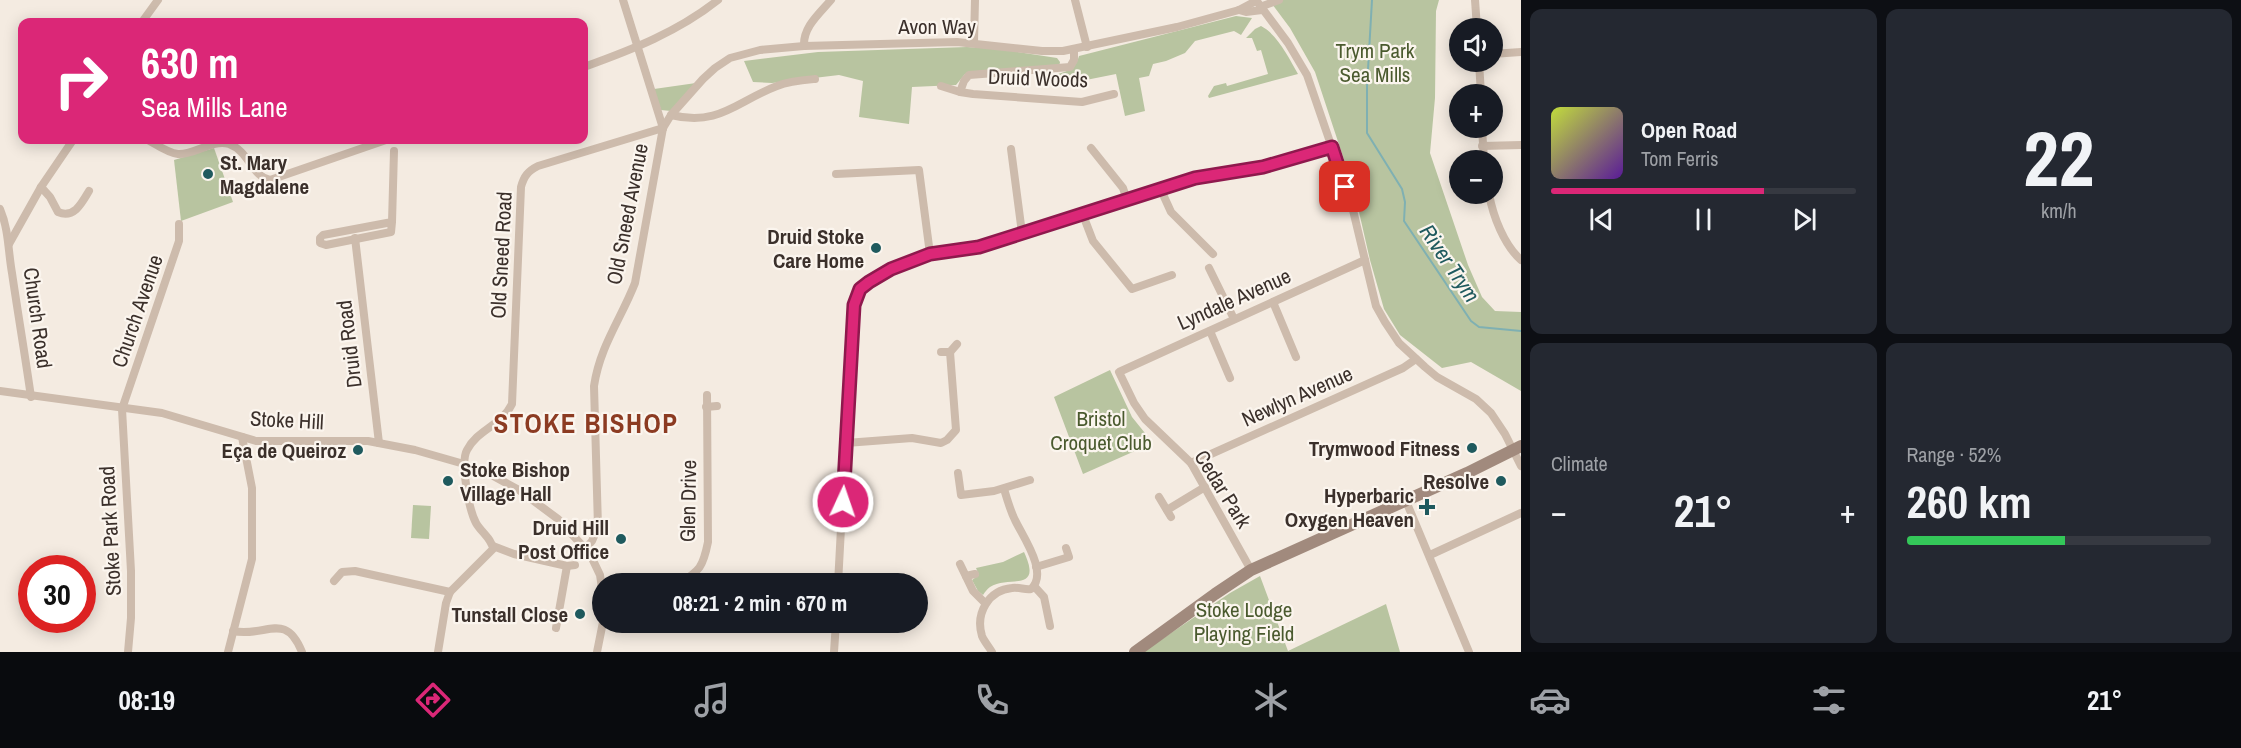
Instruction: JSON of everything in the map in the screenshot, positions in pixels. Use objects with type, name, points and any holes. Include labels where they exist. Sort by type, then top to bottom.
[{"type":"main road","points":[[1136,652],[1251,570],[1406,501],[1517,448]]},
{"type":"street","points":[[150,5],[158,0]]},
{"type":"street","points":[[623,0],[663,128]]},
{"type":"street","points":[[588,66],[638,47],[718,0]]},
{"type":"street","points":[[804,46],[804,37],[808,28],[831,0]]},
{"type":"street","points":[[975,0],[975,42]]},
{"type":"street","points":[[1075,0],[1087,46]]},
{"type":"street","name":"Avon Way","points":[[663,128],[671,115],[715,68],[730,58],[760,50],[804,46],[975,42],[1042,51],[1074,50],[1177,27],[1279,0]]},
{"type":"street","points":[[1475,0],[1476,18]]},
{"type":"street","points":[[1259,4],[1301,61],[1312,88],[1352,206],[1376,306],[1393,336],[1437,377],[1484,406],[1517,448],[1521,466]]},
{"type":"street","name":"Druid Woods","points":[[960,92],[969,75],[1070,67],[1074,60],[1074,50]]},
{"type":"street","points":[[1503,53],[1521,52]]},
{"type":"street","points":[[671,115],[691,118],[717,116],[778,85],[815,79]]},
{"type":"street","name":"Druid Woods","points":[[941,86],[960,92],[1082,102],[1114,94]]},
{"type":"street","name":"Old Sneed Road","points":[[464,464],[465,454],[471,444],[504,418],[512,404],[521,187],[524,178],[538,166],[663,128]]},
{"type":"street","name":"Old Sneed Avenue","points":[[586,548],[595,537],[598,527],[594,386],[597,364],[604,346],[626,307],[635,282],[663,128]]},
{"type":"street","points":[[1482,138],[1483,150]]},
{"type":"street","name":"Church Road","points":[[9,244],[41,187],[70,144]]},
{"type":"street","points":[[156,144],[176,154],[218,144],[230,145],[246,156],[259,175],[270,180],[374,144]]},
{"type":"street","points":[[1482,146],[1521,145]]},
{"type":"street","points":[[839,573],[854,305],[860,289],[891,269],[930,254],[979,247],[1195,178],[1263,167],[1332,147]]},
{"type":"street","points":[[1091,148],[1123,188],[1127,200]]},
{"type":"street","points":[[1010,149],[1022,233]]},
{"type":"street","points":[[1098,156],[1106,150]]},
{"type":"street","points":[[392,222],[322,235],[320,243],[326,245],[355,241],[391,232],[392,222],[394,151]]},
{"type":"street","points":[[836,174],[920,170],[930,254]]},
{"type":"street","points":[[41,187],[50,197],[58,212],[66,214],[79,207],[90,191]]},
{"type":"street","points":[[1161,190],[1171,212],[1206,252]]},
{"type":"street","points":[[1492,204],[1501,231],[1513,253],[1521,260]]},
{"type":"street","name":"Church Road","points":[[0,209],[5,220],[9,244],[31,397]]},
{"type":"street","points":[[1083,215],[1093,241],[1121,283],[1132,290],[1172,276]]},
{"type":"street","points":[[5,220],[23,218]]},
{"type":"street","name":"Church Avenue","points":[[122,409],[179,241],[179,224]]},
{"type":"street","name":"Druid Road","points":[[353,230],[379,443]]},
{"type":"street","name":"Lyndale Avenue","points":[[1119,372],[1365,260]]},
{"type":"street","points":[[1209,273],[1234,319]]},
{"type":"street","points":[[1273,302],[1296,345],[1296,357]]},
{"type":"street","points":[[1210,331],[1230,366],[1230,378]]},
{"type":"street","points":[[846,443],[912,438],[940,443],[953,436],[956,430],[946,352],[957,344]]},
{"type":"street","name":"Newlyn Avenue","points":[[1191,463],[1403,369],[1416,359]]},
{"type":"street","name":"Cedar Park","points":[[1119,372],[1134,403],[1145,419],[1191,463],[1251,570]]},
{"type":"street","name":"Stoke Hill","points":[[0,391],[162,413],[242,437],[272,442],[334,440],[379,443],[416,450],[464,464],[486,472],[519,490],[558,519],[586,548],[599,573]]},
{"type":"street","name":"Glen Drive","points":[[696,573],[704,563],[708,542],[707,395]]},
{"type":"street","points":[[706,406],[717,406]]},
{"type":"street","name":"Stoke Park Road","points":[[122,409],[131,571],[128,652]]},
{"type":"street","points":[[228,652],[252,559],[252,488],[242,437]]},
{"type":"street","points":[[464,464],[473,516],[493,546],[514,554],[571,566],[556,628]]},
{"type":"street","points":[[958,473],[962,495],[1004,489],[1030,480]]},
{"type":"street","points":[[1159,497],[1169,514],[1205,487]]},
{"type":"street","points":[[992,652],[982,636],[980,624],[986,603],[996,592],[1011,588],[1029,590],[1034,586],[1036,567],[1004,489]]},
{"type":"street","points":[[1406,501],[1469,652]]},
{"type":"street","points":[[1430,555],[1521,513]]},
{"type":"street","points":[[438,652],[450,592],[490,553],[493,546]]},
{"type":"street","points":[[1036,567],[1069,557],[1066,548]]},
{"type":"street","points":[[960,564],[970,575],[973,591],[986,603]]},
{"type":"street","points":[[334,581],[342,572],[355,571],[450,592]]},
{"type":"street","points":[[1034,586],[1044,597],[1050,626]]},
{"type":"street","points":[[233,631],[248,633],[278,628],[286,629],[296,639],[302,652]]},
{"type":"street","points":[[597,652],[601,633]]},
{"type":"street","points":[[834,652],[835,633]]},
{"type":"green space","name":"Trym Park Sea Mills","points":[[1269,0],[1439,0],[1436,11],[1435,98],[1430,153],[1468,265],[1482,297],[1495,311],[1521,312],[1521,391],[1471,362],[1442,368],[1400,335],[1384,309],[1354,190],[1315,72],[1290,28]]},
{"type":"green space","points":[[1236,16],[1252,18],[1241,35],[1234,31],[1195,41],[1185,53],[1153,64],[1149,76],[1139,78],[1145,111],[1125,116],[1116,74],[1071,83],[1057,82],[1058,74],[1072,68],[1079,56]]},
{"type":"green space","points":[[1261,26],[1277,40],[1298,74],[1209,98],[1214,86],[1226,83],[1227,86],[1268,74],[1261,50],[1257,51],[1252,38],[1246,38]]},
{"type":"green space","points":[[967,47],[999,49],[1057,58],[1060,62],[1059,67],[965,74],[956,85],[912,87],[909,124],[859,117],[863,81],[839,75],[772,83],[753,82],[744,61],[818,52]]},
{"type":"green space","points":[[696,83],[671,111],[661,110],[654,89]]},
{"type":"green space","points":[[214,148],[233,202],[181,221],[174,160]]},
{"type":"green space","name":"Bristol Croquet Club","points":[[1110,370],[1132,417],[1153,443],[1083,474],[1054,397]]},
{"type":"green space","points":[[413,505],[431,506],[429,539],[411,538]]},
{"type":"green space","points":[[1024,552],[1029,565],[1027,578],[998,584],[989,588],[983,595],[978,591],[972,580],[979,575],[976,568],[1003,562]]},
{"type":"green space","name":"Stoke Lodge Playing Field","points":[[1260,576],[1288,651],[1386,604],[1400,652],[1143,652],[1230,593]]},
{"type":"waterway","name":"River Trym","points":[[1372,0],[1367,133],[1402,189],[1405,202],[1404,221],[1471,321],[1479,327],[1521,331]]},
{"type":"place","name":"St. Mary Magdalene","points":[[208,174]]},
{"type":"place","name":"Druid Stoke Care Home","points":[[876,248]]},
{"type":"place","name":"Trymwood Fitness","points":[[1472,448]]},
{"type":"place","name":"Eça de Queiroz","points":[[358,450]]},
{"type":"place","name":"Stoke Bishop Village Hall","points":[[448,481]]},
{"type":"place","name":"Resolve","points":[[1501,481]]},
{"type":"place","name":"Hyperbaric Oxygen Heaven","points":[[1427,507]]},
{"type":"place","name":"Druid Hill Post Office","points":[[621,539]]},
{"type":"place","name":"Tunstall Close","points":[[580,614]]},
{"type":"district","name":"STOKE BISHOP","points":[[586,423]]},
{"type":"route","points":[[843,502],[854,305],[860,289],[869,282],[891,269],[930,254],[979,247],[1195,178],[1263,167],[1332,147],[1345,187]]}]
